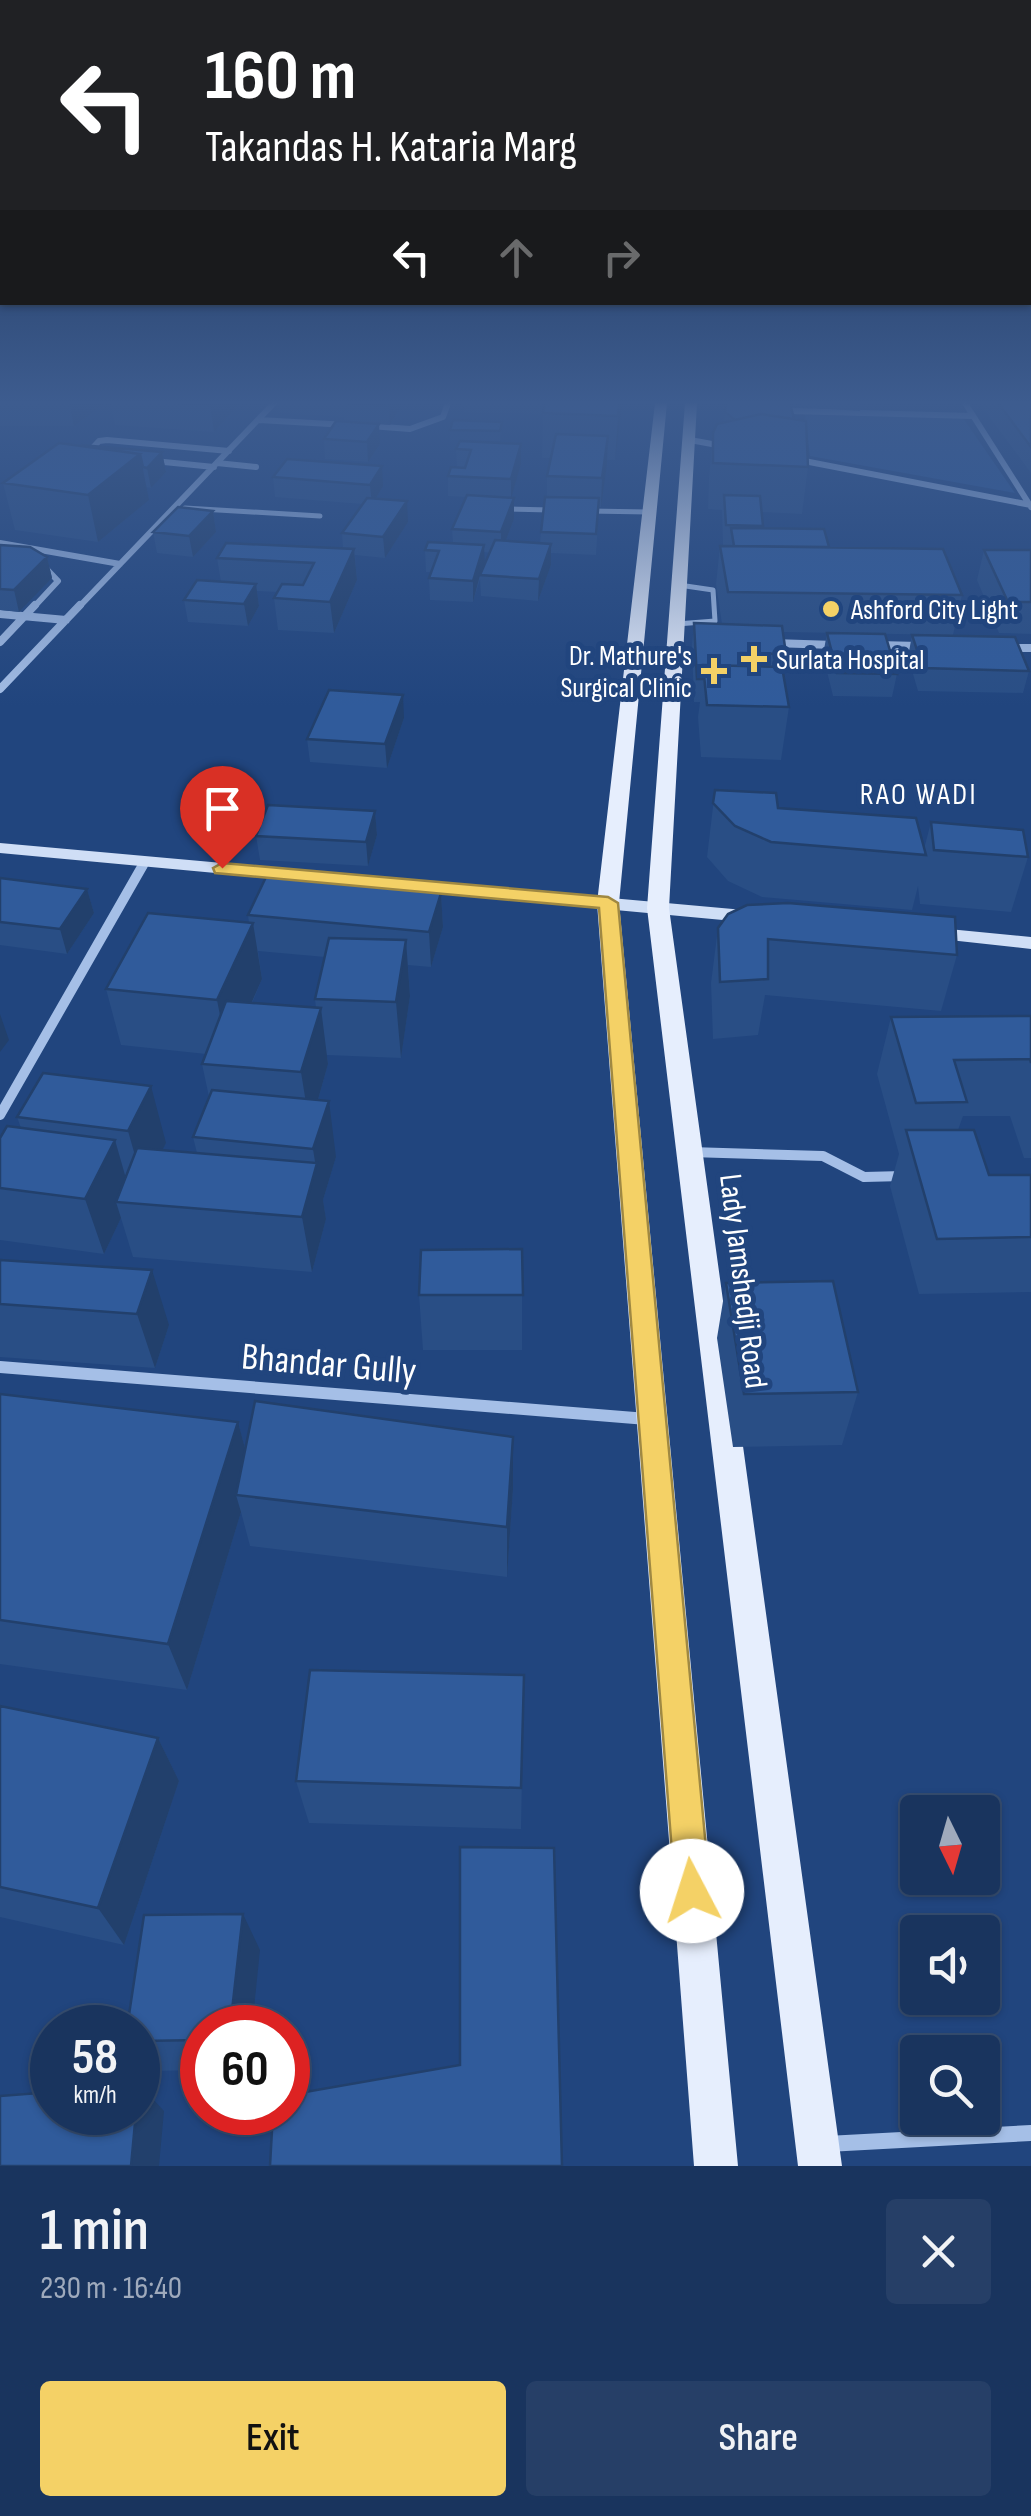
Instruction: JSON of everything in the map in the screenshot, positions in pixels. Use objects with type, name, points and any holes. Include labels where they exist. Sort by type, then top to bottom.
[{"type":"main road","points":[[650,504],[608,903],[716,2166]]},
{"type":"main road","name":"Lady Jamshedji Road","points":[[686,504],[658,908],[819,2155]]},
{"type":"main road","points":[[0,848],[776,918]]},
{"type":"main road","points":[[913,932],[1031,942]]},
{"type":"street","points":[[2,685],[178,504]]},
{"type":"street","points":[[0,544],[120,564]]},
{"type":"street","points":[[0,642],[58,581],[58,576],[34,560]]},
{"type":"street","points":[[0,614],[66,620]]},
{"type":"street","points":[[676,633],[696,642]]},
{"type":"street","points":[[754,643],[853,645]]},
{"type":"street","points":[[873,645],[932,646]]},
{"type":"street","points":[[992,648],[1031,648]]},
{"type":"street","points":[[0,1115],[145,862]]},
{"type":"street","points":[[690,1152],[823,1156],[864,1177],[920,1176]]},
{"type":"street","name":"Bhandar Gully","points":[[2,1371],[652,1419]]},
{"type":"street","points":[[819,2155],[1031,2134]]},
{"type":"lane","points":[[174,508],[320,516]]},
{"type":"lane","points":[[492,509],[566,510]]},
{"type":"lane","points":[[586,511],[649,512]]},
{"type":"lane","points":[[676,633],[715,621],[713,590],[680,585]]},
{"type":"building","points":[[363,504],[405,504],[383,537],[342,533]]},
{"type":"building","points":[[463,504],[512,504],[501,532],[452,529]]},
{"type":"building","points":[[544,504],[598,504],[596,534],[541,532]]},
{"type":"building","points":[[725,504],[761,504],[763,526],[726,525]]},
{"type":"building","points":[[178,507],[213,511],[189,536],[153,532]]},
{"type":"building","points":[[731,528],[824,529],[829,547],[734,546]]},
{"type":"building","points":[[495,540],[551,544],[539,579],[480,575]]},
{"type":"building","points":[[428,542],[484,545],[473,581],[429,578],[439,551],[425,550]]},
{"type":"building","points":[[226,543],[354,549],[330,602],[274,598],[282,584],[303,585],[314,563],[217,558]]},
{"type":"building","points":[[0,545],[30,547],[47,557],[14,590],[0,589]]},
{"type":"building","points":[[720,546],[943,549],[962,595],[728,592]]},
{"type":"building","points":[[984,550],[1031,550],[1031,602],[1008,602]]},
{"type":"building","points":[[197,580],[256,584],[244,604],[184,600]]},
{"type":"building","points":[[694,623],[782,626],[786,654],[741,653],[742,666],[703,665],[702,679],[697,679]]},
{"type":"building","points":[[827,633],[885,634],[897,674],[837,673]]},
{"type":"building","points":[[912,635],[1015,637],[1029,671],[923,668]]},
{"type":"building","points":[[703,665],[782,667],[789,707],[707,705]]},
{"type":"building","points":[[329,690],[403,695],[385,744],[307,739]]},
{"type":"building","points":[[715,790],[776,793],[778,808],[916,818],[926,855],[771,842],[735,826],[713,803]]},
{"type":"building","points":[[268,805],[375,811],[366,842],[256,836]]},
{"type":"building","points":[[931,822],[1023,830],[1028,857],[934,850]]},
{"type":"building","points":[[266,877],[441,893],[429,932],[248,915]]},
{"type":"building","points":[[0,878],[87,889],[60,929],[0,922]]},
{"type":"building","points":[[788,903],[955,917],[957,955],[768,939],[768,979],[720,982],[718,928],[728,914],[747,905]]},
{"type":"building","points":[[148,913],[253,923],[217,1000],[106,989]]},
{"type":"building","points":[[329,938],[406,940],[396,1002],[315,999]]},
{"type":"building","points":[[226,1001],[321,1008],[301,1072],[202,1064]]},
{"type":"building","points":[[1031,1016],[1031,1063],[1030,1059],[954,1060],[967,1102],[916,1103],[891,1017]]},
{"type":"building","points":[[43,1073],[151,1086],[128,1131],[17,1117]]},
{"type":"building","points":[[212,1090],[329,1101],[313,1149],[193,1137]]},
{"type":"building","points":[[7,1126],[115,1140],[85,1199],[0,1188],[0,1138]]},
{"type":"building","points":[[906,1130],[974,1130],[989,1175],[1031,1175],[1031,1237],[937,1239]]},
{"type":"building","points":[[137,1148],[317,1163],[302,1217],[116,1202]]},
{"type":"building","points":[[522,1249],[523,1295],[419,1295],[421,1250]]},
{"type":"building","points":[[0,1260],[152,1270],[137,1314],[0,1304]]},
{"type":"building","points":[[833,1281],[858,1392],[744,1394],[726,1283]]},
{"type":"building","points":[[0,1394],[238,1422],[168,1644],[0,1620]]},
{"type":"building","points":[[255,1401],[513,1437],[507,1527],[236,1495]]},
{"type":"building","points":[[310,1670],[524,1675],[521,1788],[296,1781]]},
{"type":"building","points":[[0,1706],[158,1738],[98,1908],[0,1887]]},
{"type":"building","points":[[460,1847],[554,1848],[562,2166],[270,2166],[272,2135],[310,2135],[310,2091],[460,2065]]},
{"type":"building","points":[[243,1914],[233,2005],[180,2005],[180,2040],[160,2041],[160,2005],[130,2005],[144,1915]]},
{"type":"building","points":[[30,2094],[30,2135],[134,2135],[131,2166],[0,2166],[0,2096]]},
{"type":"place","name":"Ashford City Light","points":[[831,609]]},
{"type":"place","name":"Surlata Hospital","points":[[754,659]]},
{"type":"place","name":"Dr. Mathure's Surgical Clinic","points":[[714,671]]},
{"type":"district","name":"RAO WADI","points":[[919,794]]},
{"type":"route","points":[[222,868],[608,903],[692,1891]]}]
